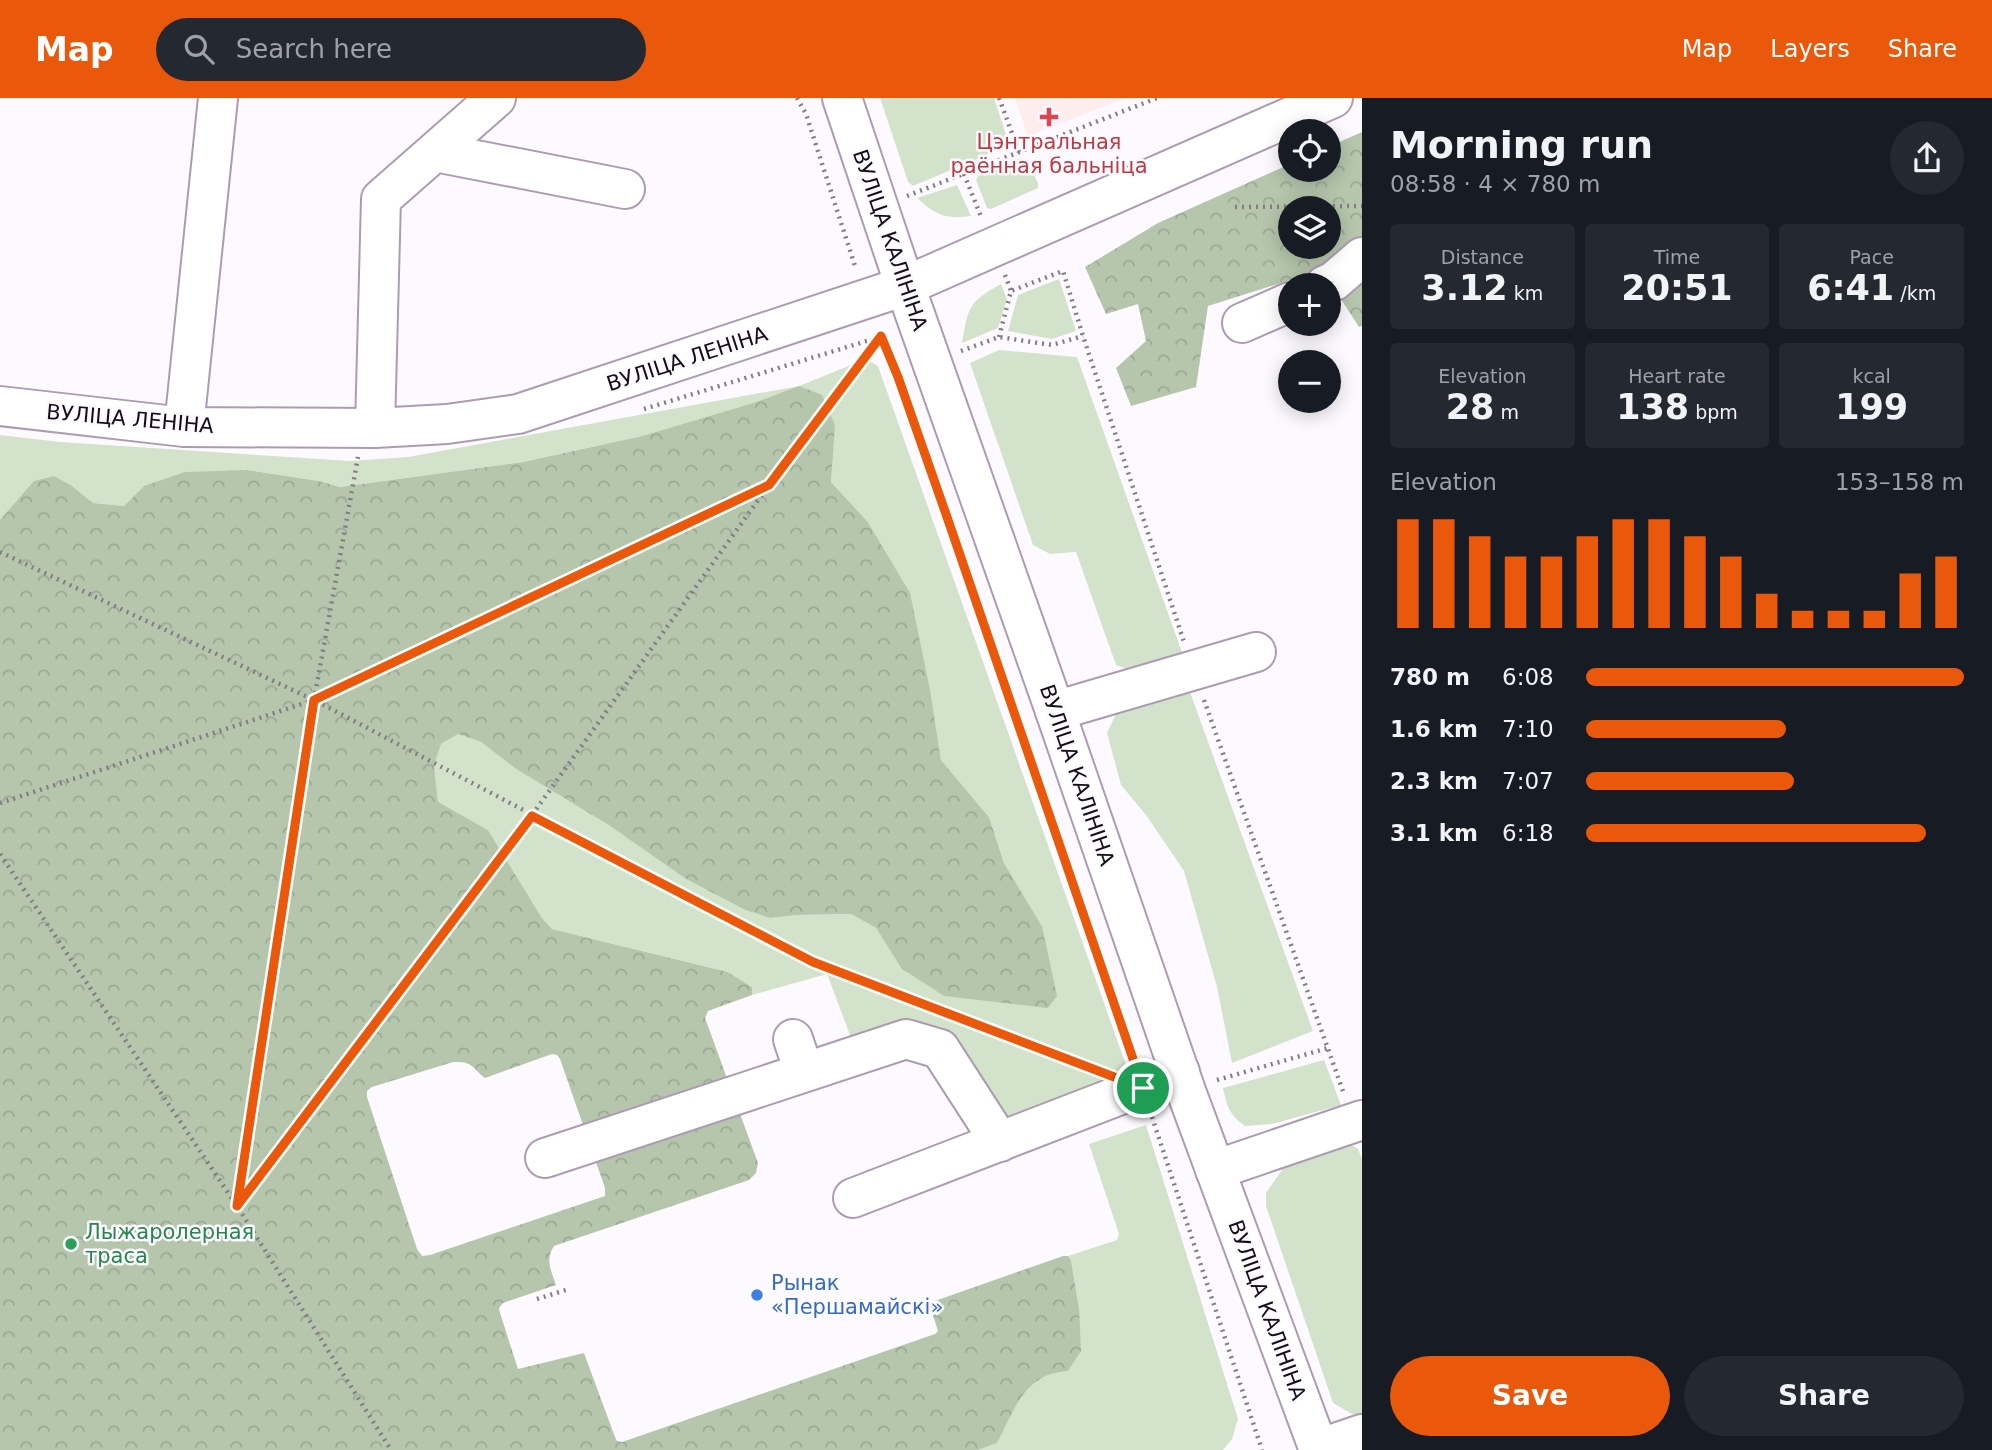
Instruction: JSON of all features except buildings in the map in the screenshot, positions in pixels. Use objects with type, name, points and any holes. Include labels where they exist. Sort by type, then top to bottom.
[{"type":"street","points":[[184,427],[218,98]]},
{"type":"street","points":[[366,442],[381,198],[496,98]]},
{"type":"street","name":"ВУЛІЦА КАЛІНІНА","points":[[842,98],[905,286],[1055,711],[1198,1077],[1215,1170],[1319,1450]]},
{"type":"street","name":"ВУЛІЦА ЛЕНІНА","points":[[0,406],[184,427],[366,442],[447,424],[518,414],[905,286],[1333,98]]},
{"type":"street","points":[[435,152],[625,189]]},
{"type":"street","points":[[1341,275],[1362,257]]},
{"type":"street","points":[[1242,323],[1278,307]]},
{"type":"street","points":[[1055,711],[1256,652]]},
{"type":"street","points":[[545,1158],[799,1056],[906,1039],[940,1049],[1000,1142]]},
{"type":"street","points":[[853,1198],[1143,1088],[1198,1077]]},
{"type":"street","points":[[1215,1170],[1358,1121]]},
{"type":"street","points":[[1319,1450],[1362,1434]]},
{"type":"path","points":[[797,98],[806,114],[858,272]]},
{"type":"path","points":[[999,98],[1019,152]]},
{"type":"path","points":[[906,196],[1157,98]]},
{"type":"path","points":[[1235,207],[1362,206]]},
{"type":"path","points":[[999,337],[1012,291],[1063,271],[1194,672],[1328,1048],[1358,1121]]},
{"type":"path","points":[[951,355],[999,337],[1052,345],[1083,335]]},
{"type":"path","points":[[237,1206],[532,816],[769,485],[881,336],[943,504],[1143,1088],[1262,1450]]},
{"type":"path","points":[[237,1206],[314,700],[366,442]]},
{"type":"path","points":[[0,803],[314,700],[769,485]]},
{"type":"path","points":[[0,552],[314,700],[813,962],[1143,1088]]},
{"type":"path","points":[[0,854],[237,1206],[391,1450]]},
{"type":"path","points":[[1198,1077],[1328,1048]]},
{"type":"path","points":[[537,1299],[569,1289]]},
{"type":"shaded area","name":"Цэнтральная раённая бальніца","points":[[1015,98],[1126,98],[1028,136]]},
{"type":"green space","points":[[880,98],[994,98],[1008,146],[913,186],[908,182]]},
{"type":"green space","points":[[1362,132],[1362,326],[1359,327],[1341,299],[1341,273],[1324,273],[1322,270],[1312,273],[1278,273],[1278,284],[1208,306],[1196,387],[1131,406],[1116,368],[1146,341],[1138,304],[1106,314],[1085,267],[1158,223],[1278,169],[1278,182],[1341,182],[1341,141]]},
{"type":"green space","points":[[1021,158],[1026,159],[1038,188],[991,209],[987,208],[976,180],[978,176]]},
{"type":"green space","points":[[957,185],[971,216],[942,215],[917,198]]},
{"type":"green space","points":[[1059,279],[1076,331],[1052,339],[1008,331],[1018,295]]},
{"type":"green space","points":[[1001,284],[1007,299],[998,328],[962,343],[971,307]]},
{"type":"green space","points":[[999,350],[1077,357],[1184,658],[1137,673],[1116,665],[1076,552],[1050,554],[1033,545],[970,363]]},
{"type":"green space","points":[[870,361],[878,366],[1126,1065],[1123,1074],[1010,1128],[947,1041],[853,1043],[827,974],[752,995],[752,987],[728,972],[552,929],[542,918],[488,830],[438,803],[434,765],[440,744],[458,734],[481,742],[516,769],[607,824],[686,879],[745,910],[770,918],[851,914],[876,928],[901,968],[1042,926],[1004,863],[989,817],[941,760],[931,695],[867,521],[831,482],[832,455],[799,386],[856,363]]},
{"type":"green space","points":[[799,386],[756,402],[642,436],[523,462],[340,487],[248,470],[144,486],[124,506],[93,503],[72,486],[0,520],[0,435],[60,442],[350,461],[408,457]]},
{"type":"green space","points":[[799,386],[822,395],[835,425],[831,482],[867,521],[910,593],[941,760],[989,817],[1004,863],[1042,926],[1057,996],[1048,1008],[944,996],[901,968],[876,928],[851,914],[770,918],[745,910],[686,879],[607,824],[516,769],[481,742],[458,734],[441,744],[434,765],[438,802],[488,830],[542,918],[552,929],[728,972],[752,987],[752,995],[708,1011],[705,1018],[758,1163],[756,1173],[749,1180],[554,1246],[549,1261],[556,1285],[503,1303],[499,1308],[518,1369],[584,1353],[615,1437],[622,1442],[935,1334],[938,1331],[929,1303],[1068,1256],[1071,1260],[1079,1308],[1081,1351],[1068,1371],[1046,1376],[1029,1388],[1016,1405],[997,1443],[978,1450],[0,1450],[0,520],[34,481],[54,476],[93,503],[124,506],[144,486],[185,472],[248,470],[340,487],[523,462],[642,436],[756,402]],"holes":[[[552,1054],[557,1055],[605,1188],[605,1196],[422,1256],[417,1249],[367,1091],[372,1087],[453,1062],[468,1064],[485,1078]]]},
{"type":"green space","points":[[1190,692],[1313,1031],[1232,1063],[1217,987],[1184,871],[1146,815],[1121,785],[1107,733],[1116,714]]},
{"type":"green space","points":[[1324,1060],[1341,1105],[1272,1124],[1245,1126],[1230,1110],[1223,1088]]},
{"type":"green space","points":[[1146,1125],[1238,1419],[1232,1439],[1223,1450],[978,1450],[997,1443],[1016,1405],[1029,1388],[1046,1376],[1068,1371],[1079,1308],[1071,1260],[1068,1256],[1117,1240],[1119,1234],[1089,1144]]},
{"type":"green space","points":[[1352,1145],[1358,1149],[1362,1159],[1362,1414],[1352,1414],[1333,1403],[1266,1206],[1266,1193],[1286,1164]]},
{"type":"place","name":"Цэнтральная раённая бальніца","points":[[1049,117]]},
{"type":"place","name":"Лыжаролерная траса","points":[[71,1244]]},
{"type":"place","name":"Рынак «Першамайскі»","points":[[757,1295]]},
{"type":"route","points":[[881,336],[947,517],[1143,1088],[813,962],[532,816],[237,1206],[314,700],[769,485],[881,336]]}]
